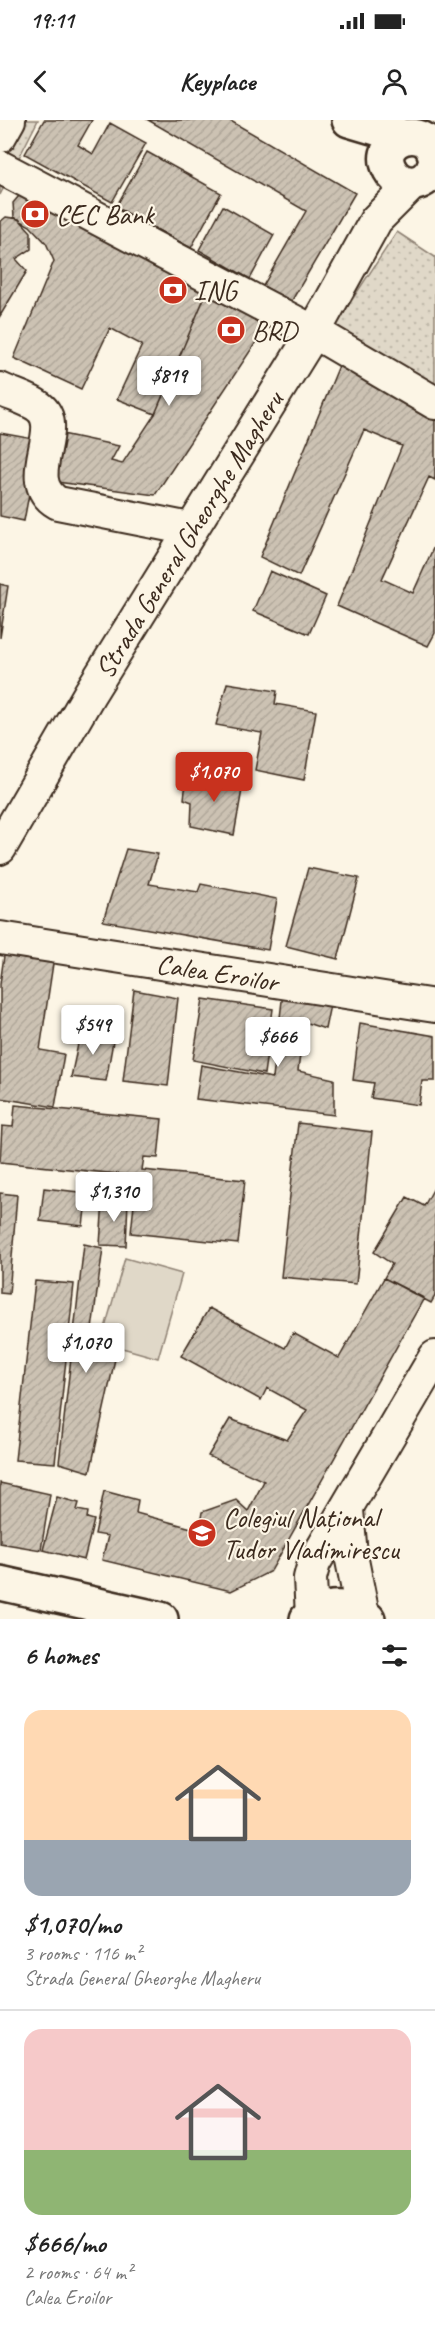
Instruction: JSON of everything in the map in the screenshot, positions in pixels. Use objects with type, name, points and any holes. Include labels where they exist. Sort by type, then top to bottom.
[{"type":"main road","points":[[351,121],[414,167]]},
{"type":"main road","points":[[0,1583],[161,1619]]},
{"type":"main road","points":[[310,1617],[323,1609],[337,1607],[351,1609],[365,1617]]},
{"type":"street","points":[[0,167],[314,332],[435,403]]},
{"type":"street","name":"Strada General Gheorghe Magheru","points":[[0,848],[90,693],[314,332],[376,220],[414,167]]},
{"type":"street","points":[[0,389],[40,408],[45,416],[47,428],[41,476],[42,488],[48,497],[58,503],[190,529]]},
{"type":"street","name":"Calea Eroilor","points":[[0,938],[435,1006]]},
{"type":"street","points":[[310,1617],[310,1578],[314,1563],[435,1357]]},
{"type":"street","points":[[347,1510],[351,1556],[365,1617]]},
{"type":"shaded area","points":[[0,120],[38,120],[0,195]]},
{"type":"shaded area","points":[[397,232],[435,257],[435,387],[332,330]]},
{"type":"shaded area","points":[[125,1258],[182,1274],[158,1358],[101,1342]]},
{"type":"building","points":[[44,120],[92,120],[78,145],[93,154],[110,123],[146,143],[112,202],[25,154]]},
{"type":"building","points":[[148,120],[229,120],[355,193],[291,302],[263,286],[306,211]]},
{"type":"building","points":[[147,152],[221,193],[191,248],[116,207]]},
{"type":"building","points":[[24,190],[46,200],[50,212],[208,289],[155,414],[117,399],[142,345],[110,328],[81,389],[14,358],[54,261],[46,243],[30,226],[14,217],[13,203]]},
{"type":"building","points":[[223,206],[274,235],[250,279],[199,250]]},
{"type":"building","points":[[6,217],[19,219],[31,232],[31,249],[16,259],[27,271],[0,316],[0,222]]},
{"type":"building","points":[[208,289],[266,327],[155,495],[57,482],[53,432],[119,446],[111,461],[122,464],[155,414]]},
{"type":"building","points":[[343,356],[435,409],[435,480],[429,477],[382,579],[413,593],[435,544],[435,633],[428,646],[337,606],[402,446],[364,430],[299,576],[260,557]]},
{"type":"building","points":[[0,433],[39,440],[24,521],[0,516]]},
{"type":"building","points":[[270,571],[326,596],[309,634],[253,611]]},
{"type":"building","points":[[0,584],[8,586],[0,638]]},
{"type":"building","points":[[227,683],[277,691],[275,704],[316,711],[304,780],[255,770],[262,733],[216,725]]},
{"type":"building","points":[[187,774],[243,784],[234,835],[191,826],[192,802],[184,799]]},
{"type":"building","points":[[126,849],[158,854],[149,884],[198,892],[201,884],[277,899],[268,950],[103,921]]},
{"type":"building","points":[[308,868],[359,878],[338,959],[286,946]]},
{"type":"building","points":[[5,949],[54,957],[40,1050],[64,1054],[55,1107],[0,1098],[0,984]]},
{"type":"building","points":[[134,990],[178,998],[168,1086],[123,1081]]},
{"type":"building","points":[[283,992],[331,1000],[325,1029],[304,1022],[298,1071],[334,1079],[334,1115],[196,1099],[201,1065],[273,1078]]},
{"type":"building","points":[[203,999],[273,1009],[264,1074],[193,1060]]},
{"type":"building","points":[[360,1023],[435,1036],[435,1081],[422,1081],[419,1105],[371,1098],[374,1083],[353,1080]]},
{"type":"building","points":[[81,1030],[114,1036],[106,1081],[71,1077]]},
{"type":"building","points":[[15,1105],[162,1119],[158,1158],[144,1157],[142,1170],[245,1180],[238,1244],[131,1233],[137,1176],[0,1162],[2,1126],[13,1127]]},
{"type":"building","points":[[298,1123],[372,1132],[356,1284],[281,1277]]},
{"type":"building","points":[[435,1186],[435,1296],[431,1303],[384,1278],[392,1264],[374,1252],[407,1197],[424,1206]]},
{"type":"building","points":[[44,1188],[87,1193],[83,1226],[40,1221]]},
{"type":"building","points":[[0,1193],[17,1195],[9,1294],[0,1293]]},
{"type":"building","points":[[103,1200],[128,1201],[126,1246],[100,1245]]},
{"type":"building","points":[[84,1244],[103,1248],[90,1344],[115,1359],[90,1472],[59,1463]]},
{"type":"building","points":[[384,1278],[424,1298],[271,1571],[231,1591],[102,1560],[108,1536],[95,1534],[104,1491],[138,1500],[136,1513],[199,1530],[202,1512],[236,1500],[248,1511],[264,1481],[208,1456],[230,1419],[287,1440],[307,1410],[267,1388],[261,1400],[181,1356],[209,1308],[285,1348],[293,1333],[339,1358]]},
{"type":"building","points":[[35,1281],[74,1284],[55,1463],[15,1460]]},
{"type":"building","points":[[0,1483],[50,1494],[41,1550],[0,1543]]},
{"type":"building","points":[[57,1497],[79,1503],[77,1510],[88,1512],[87,1518],[94,1520],[84,1560],[43,1550]]},
{"type":"place","name":"CEC Bank","points":[[35,214]]},
{"type":"place","name":"ING","points":[[173,290]]},
{"type":"place","name":"BRD","points":[[231,330]]},
{"type":"place","name":"Colegiul Național Tudor Vladimirescu","points":[[202,1533]]}]
